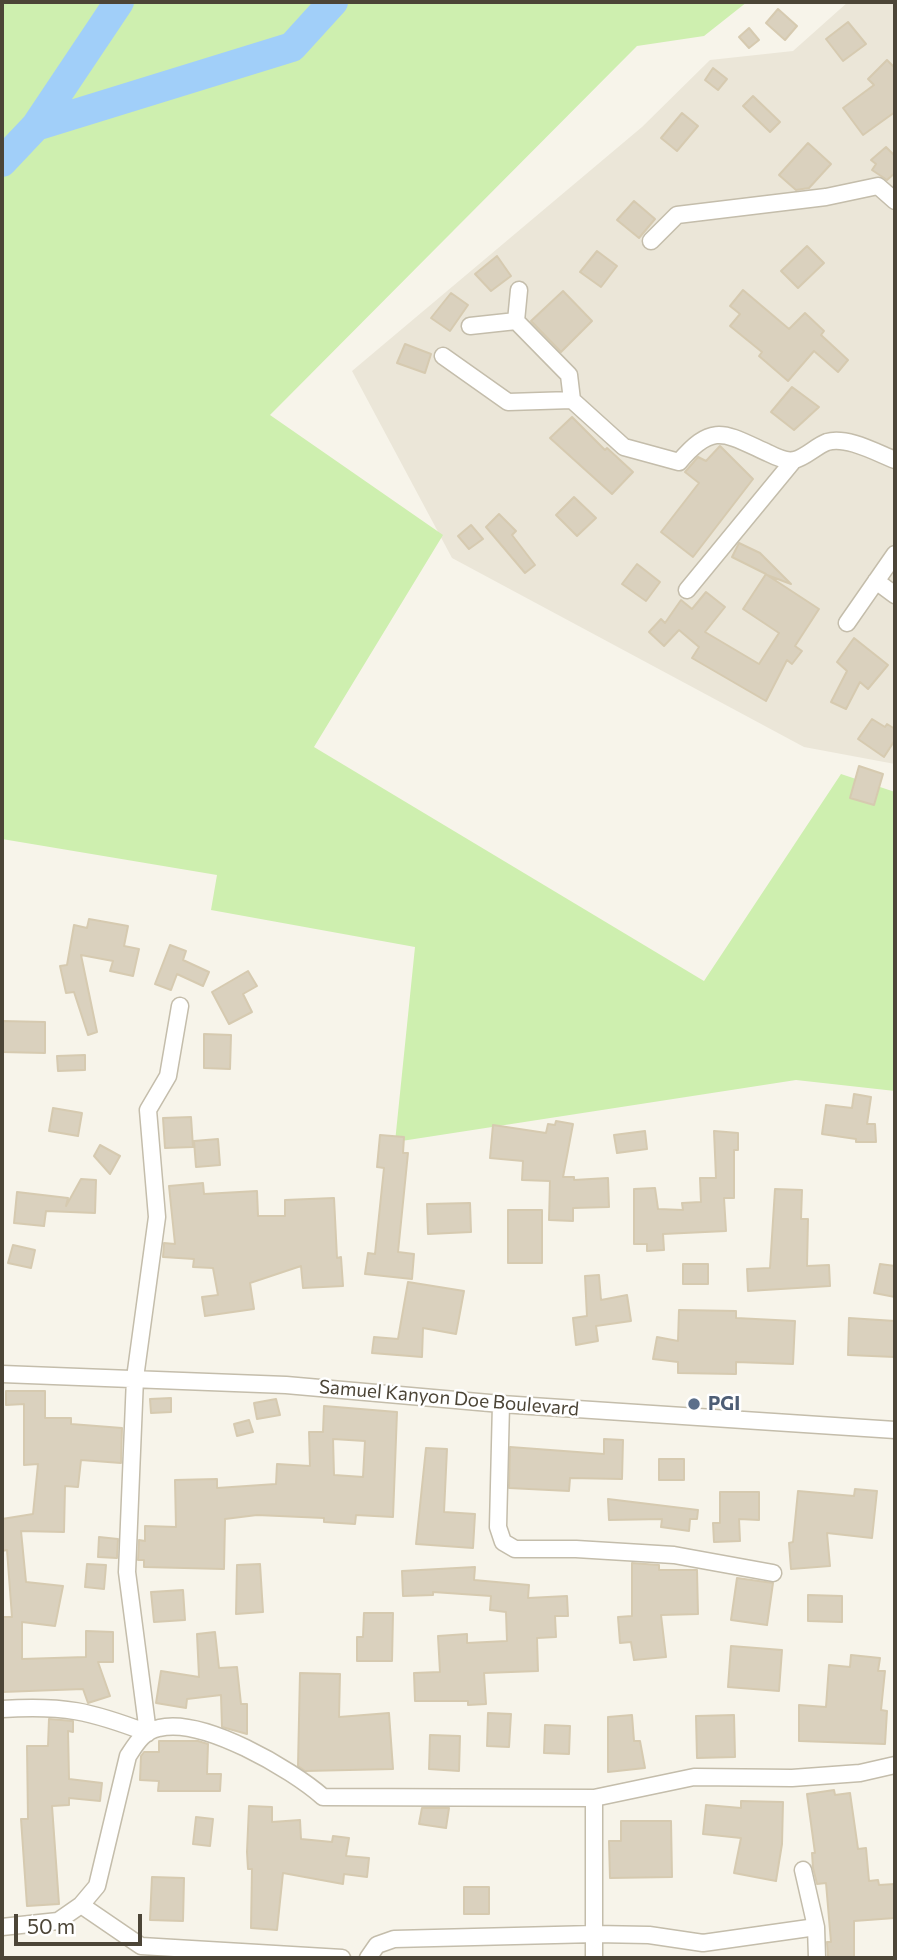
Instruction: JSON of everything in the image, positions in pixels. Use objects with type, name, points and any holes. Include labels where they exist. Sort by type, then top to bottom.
[{"type":"street","points":[[651,241],[677,215],[826,197],[878,186],[895,201]]},
{"type":"street","points":[[519,290],[516,321],[569,375],[572,400],[624,447],[679,462],[697,441],[711,434],[728,436],[776,457],[794,460]]},
{"type":"street","points":[[470,326],[516,321]]},
{"type":"street","points":[[443,356],[508,402],[572,400]]},
{"type":"street","points":[[687,590],[794,460],[831,441],[848,443],[895,460]]},
{"type":"street","points":[[847,623],[895,554]]},
{"type":"street","points":[[876,581],[895,595]]},
{"type":"street","points":[[148,1732],[127,1572],[135,1378],[157,1217],[148,1110],[168,1076],[180,1006]]},
{"type":"street","name":"Samuel Kanyon Doe Boulevard","points":[[2,1374],[286,1385],[501,1404],[895,1430]]},
{"type":"street","points":[[501,1404],[498,1527],[503,1542],[515,1549],[576,1549],[674,1555],[773,1573]]},
{"type":"street","points":[[2,1709],[43,1706],[89,1711],[148,1732]]},
{"type":"street","points":[[2,1927],[58,1921],[81,1905],[97,1886],[128,1756],[138,1739],[160,1727],[207,1731],[301,1778],[323,1797],[594,1798],[695,1777],[792,1778],[860,1773],[895,1765]]},
{"type":"street","points":[[594,1798],[594,1958]]},
{"type":"street","points":[[803,1870],[816,1927],[817,1958]]},
{"type":"street","points":[[81,1905],[141,1946],[342,1958]]},
{"type":"street","points":[[368,1958],[377,1945],[394,1939],[595,1934],[649,1935],[703,1943],[816,1927]]},
{"type":"shaded area","points":[[848,2],[895,2],[895,764],[804,747],[452,558],[352,371],[642,127],[710,60],[793,51]]},
{"type":"green space","points":[[2,2],[747,2],[704,36],[637,46],[270,415],[443,535],[314,747],[704,981],[841,774],[895,792],[895,1091],[796,1080],[395,1142],[415,947],[211,910],[217,875],[2,839]]},
{"type":"building","points":[[778,9],[797,26],[785,40],[766,23]]},
{"type":"building","points":[[848,22],[866,44],[843,61],[826,39]]},
{"type":"building","points":[[749,28],[759,40],[749,48],[739,37]]},
{"type":"building","points":[[887,60],[895,68],[895,112],[863,135],[843,108],[874,85],[868,79]]},
{"type":"building","points":[[713,68],[727,79],[718,90],[705,80]]},
{"type":"building","points":[[753,96],[780,122],[770,132],[743,106]]},
{"type":"building","points":[[682,113],[698,126],[677,151],[661,138]]},
{"type":"building","points":[[808,143],[831,164],[809,188],[796,190],[779,175]]},
{"type":"building","points":[[886,147],[895,156],[895,173],[887,180],[872,170],[876,164],[871,160]]},
{"type":"building","points":[[634,201],[655,219],[639,238],[617,220]]},
{"type":"building","points":[[807,246],[824,263],[798,288],[781,271]]},
{"type":"building","points":[[597,251],[617,266],[601,287],[580,272]]},
{"type":"building","points":[[497,256],[511,276],[491,291],[475,274]]},
{"type":"building","points":[[743,290],[789,329],[805,313],[824,331],[821,335],[848,360],[838,372],[814,351],[788,381],[759,356],[762,352],[730,326],[740,314],[730,306]]},
{"type":"building","points":[[563,291],[592,321],[561,352],[531,321]]},
{"type":"building","points":[[451,293],[468,305],[450,331],[431,318]]},
{"type":"building","points":[[405,344],[431,354],[425,373],[397,363]]},
{"type":"building","points":[[792,387],[819,407],[794,430],[771,412]]},
{"type":"building","points":[[572,417],[605,450],[607,448],[633,472],[612,494],[550,438]]},
{"type":"building","points":[[720,446],[753,479],[693,557],[661,532],[699,483],[685,472],[698,457],[706,461]]},
{"type":"building","points":[[574,497],[596,518],[577,536],[556,515]]},
{"type":"building","points":[[499,514],[516,531],[512,535],[535,565],[525,573],[486,527]]},
{"type":"building","points":[[471,525],[483,539],[469,549],[458,536]]},
{"type":"building","points":[[739,543],[760,553],[791,584],[767,575],[819,609],[795,646],[802,651],[792,664],[787,660],[766,701],[692,658],[699,647],[679,630],[664,646],[649,632],[661,619],[665,623],[681,600],[692,609],[706,592],[725,607],[705,632],[759,664],[779,633],[743,609],[766,574],[732,557]]},
{"type":"building","points":[[637,564],[660,582],[646,601],[622,584]]},
{"type":"building","points":[[854,638],[888,665],[868,689],[860,682],[846,709],[831,702],[847,671],[837,662]]},
{"type":"building","points":[[872,719],[885,727],[887,724],[895,729],[895,740],[884,757],[858,739]]},
{"type":"building","points":[[859,766],[883,774],[874,805],[850,798]]},
{"type":"building","points":[[89,919],[128,926],[124,946],[139,949],[133,976],[110,971],[113,961],[81,955],[97,1032],[88,1035],[74,992],[66,993],[60,966],[67,965],[74,925],[87,928]]},
{"type":"building","points":[[170,945],[186,951],[183,960],[209,972],[203,986],[177,974],[171,990],[155,984]]},
{"type":"building","points":[[248,971],[257,986],[243,994],[252,1012],[229,1024],[212,992]]},
{"type":"building","points":[[2,1021],[45,1022],[45,1053],[2,1052]]},
{"type":"building","points":[[204,1034],[231,1035],[230,1069],[204,1068]]},
{"type":"building","points":[[85,1055],[85,1070],[58,1071],[57,1056]]},
{"type":"building","points":[[854,1094],[871,1097],[867,1124],[875,1124],[876,1142],[856,1142],[856,1139],[822,1134],[826,1105],[852,1108]]},
{"type":"building","points":[[53,1108],[82,1113],[78,1136],[49,1131]]},
{"type":"building","points":[[191,1117],[193,1147],[165,1148],[163,1118]]},
{"type":"building","points":[[556,1121],[573,1124],[563,1177],[574,1177],[574,1180],[608,1178],[609,1207],[573,1208],[573,1221],[549,1220],[550,1181],[522,1180],[523,1161],[490,1158],[493,1125],[546,1133],[548,1124],[555,1125]]},
{"type":"building","points":[[645,1131],[647,1149],[617,1153],[614,1135]]},
{"type":"building","points":[[714,1131],[738,1133],[738,1150],[734,1150],[734,1198],[724,1198],[726,1231],[663,1234],[664,1250],[647,1251],[647,1244],[634,1244],[634,1189],[655,1188],[658,1209],[683,1210],[682,1203],[701,1202],[700,1178],[716,1178]]},
{"type":"building","points":[[380,1135],[404,1137],[403,1153],[408,1153],[398,1252],[414,1254],[412,1279],[365,1274],[368,1253],[375,1254],[384,1168],[377,1167]]},
{"type":"building","points":[[218,1139],[220,1165],[196,1167],[194,1141]]},
{"type":"building","points":[[100,1145],[120,1156],[110,1174],[94,1156]]},
{"type":"building","points":[[81,1179],[96,1180],[95,1213],[46,1211],[44,1226],[14,1223],[17,1192],[68,1198],[66,1206]]},
{"type":"building","points":[[203,1183],[204,1194],[257,1191],[258,1216],[285,1216],[285,1200],[334,1198],[337,1258],[341,1257],[343,1286],[303,1288],[301,1266],[250,1283],[254,1309],[205,1316],[202,1297],[218,1295],[213,1268],[193,1267],[194,1259],[163,1257],[164,1243],[175,1244],[169,1186]]},
{"type":"building","points":[[775,1189],[802,1190],[801,1219],[808,1219],[807,1266],[829,1265],[830,1286],[748,1291],[747,1269],[770,1268]]},
{"type":"building","points":[[470,1203],[471,1232],[428,1234],[427,1204]]},
{"type":"building","points":[[508,1210],[542,1210],[542,1263],[508,1263]]},
{"type":"building","points":[[13,1245],[35,1250],[31,1268],[8,1263]]},
{"type":"building","points":[[683,1264],[708,1264],[708,1284],[683,1284]]},
{"type":"building","points":[[880,1264],[895,1266],[895,1297],[874,1293]]},
{"type":"building","points":[[599,1275],[601,1300],[627,1295],[631,1321],[596,1326],[598,1341],[576,1345],[573,1318],[587,1316],[585,1276]]},
{"type":"building","points":[[408,1282],[464,1291],[456,1334],[423,1328],[422,1357],[372,1353],[374,1337],[398,1339]]},
{"type":"building","points":[[679,1310],[736,1311],[736,1318],[795,1321],[793,1364],[736,1362],[736,1374],[678,1373],[678,1362],[653,1359],[657,1337],[678,1341]]},
{"type":"building","points":[[849,1318],[895,1321],[895,1357],[848,1355]]},
{"type":"building","points":[[6,1391],[45,1391],[45,1418],[71,1418],[71,1424],[122,1428],[121,1463],[81,1460],[78,1487],[65,1486],[64,1532],[21,1531],[26,1582],[63,1586],[55,1626],[22,1622],[22,1659],[86,1657],[86,1631],[113,1632],[113,1662],[98,1662],[110,1696],[88,1703],[83,1689],[2,1692],[2,1617],[12,1617],[7,1550],[2,1551],[2,1519],[33,1514],[38,1464],[24,1465],[24,1404],[6,1405]]},
{"type":"building","points":[[171,1398],[171,1412],[151,1413],[150,1399]]},
{"type":"building","points":[[276,1399],[280,1415],[257,1419],[254,1403]]},
{"type":"building","points":[[324,1406],[397,1412],[393,1517],[356,1515],[355,1524],[324,1522],[324,1518],[257,1515],[225,1519],[224,1569],[144,1567],[144,1560],[138,1560],[139,1540],[145,1541],[145,1526],[176,1527],[175,1480],[217,1479],[217,1488],[276,1484],[277,1464],[310,1466],[309,1432],[323,1432]],"holes":[[[333,1439],[365,1441],[363,1477],[334,1475]]]},
{"type":"building","points":[[249,1420],[253,1432],[237,1436],[234,1424]]},
{"type":"building","points":[[604,1439],[623,1440],[622,1479],[570,1478],[569,1491],[509,1488],[510,1447],[604,1454]]},
{"type":"building","points":[[426,1448],[447,1449],[444,1512],[475,1514],[473,1548],[416,1544]]},
{"type":"building","points":[[659,1459],[684,1459],[684,1480],[659,1480]]},
{"type":"building","points":[[855,1489],[877,1491],[872,1538],[827,1533],[830,1566],[791,1569],[789,1543],[793,1542],[798,1491],[854,1496]]},
{"type":"building","points":[[720,1492],[759,1492],[759,1520],[739,1519],[740,1541],[714,1542],[713,1523],[720,1523]]},
{"type":"building","points":[[608,1499],[698,1510],[697,1519],[690,1519],[689,1531],[661,1527],[662,1519],[609,1520]]},
{"type":"building","points":[[99,1537],[118,1539],[117,1558],[98,1557]]},
{"type":"building","points":[[632,1563],[659,1565],[659,1570],[697,1570],[698,1614],[661,1615],[666,1657],[634,1660],[631,1642],[620,1643],[618,1617],[632,1616]]},
{"type":"building","points":[[87,1564],[106,1565],[104,1589],[85,1587]]},
{"type":"building","points":[[260,1564],[263,1612],[236,1614],[237,1565]]},
{"type":"building","points":[[475,1567],[474,1580],[529,1585],[528,1598],[567,1596],[568,1616],[555,1616],[556,1637],[537,1638],[538,1671],[484,1673],[486,1704],[468,1705],[468,1701],[415,1701],[414,1673],[440,1672],[438,1636],[467,1634],[467,1643],[507,1641],[506,1612],[490,1610],[491,1596],[433,1592],[433,1595],[403,1596],[402,1571]]},
{"type":"building","points":[[737,1578],[773,1583],[767,1625],[731,1620]]},
{"type":"building","points":[[183,1590],[185,1620],[154,1622],[151,1592]]},
{"type":"building","points":[[808,1595],[842,1596],[842,1622],[808,1621]]},
{"type":"building","points":[[364,1613],[393,1613],[392,1661],[357,1661],[357,1637],[363,1637]]},
{"type":"building","points":[[215,1632],[219,1668],[237,1667],[241,1704],[247,1704],[247,1734],[222,1727],[221,1695],[187,1699],[186,1708],[156,1703],[161,1671],[199,1677],[197,1634]]},
{"type":"building","points":[[731,1646],[782,1650],[779,1691],[728,1687]]},
{"type":"building","points":[[851,1655],[880,1658],[878,1671],[885,1671],[881,1710],[887,1711],[885,1744],[799,1741],[799,1705],[826,1707],[829,1665],[850,1667]]},
{"type":"building","points":[[300,1673],[340,1674],[339,1717],[389,1713],[393,1769],[305,1771],[298,1766]]},
{"type":"building","points":[[488,1713],[511,1714],[509,1747],[487,1746]]},
{"type":"building","points":[[632,1715],[634,1741],[640,1741],[645,1768],[608,1772],[608,1717]]},
{"type":"building","points":[[734,1715],[735,1757],[697,1758],[696,1716]]},
{"type":"building","points":[[49,1719],[73,1721],[73,1732],[68,1731],[69,1779],[102,1783],[100,1801],[69,1798],[69,1805],[52,1806],[59,1904],[27,1906],[21,1819],[28,1819],[27,1746],[48,1746]]},
{"type":"building","points":[[545,1725],[570,1726],[569,1754],[544,1753]]},
{"type":"building","points":[[430,1735],[460,1736],[459,1771],[429,1769]]},
{"type":"building","points":[[159,1741],[198,1741],[208,1744],[207,1774],[221,1774],[220,1791],[158,1791],[159,1781],[140,1780],[141,1756],[144,1752],[159,1752]]},
{"type":"building","points":[[834,1790],[835,1795],[850,1793],[858,1849],[866,1848],[869,1881],[878,1880],[879,1885],[895,1884],[895,1918],[854,1921],[854,1958],[828,1958],[827,1942],[831,1942],[826,1883],[817,1884],[813,1868],[812,1853],[815,1853],[807,1794]]},
{"type":"building","points":[[741,1801],[783,1802],[782,1844],[776,1881],[734,1873],[741,1838],[703,1834],[706,1805],[741,1808]]},
{"type":"building","points":[[249,1806],[272,1807],[272,1822],[300,1820],[301,1839],[332,1842],[333,1836],[349,1838],[346,1856],[369,1858],[367,1877],[344,1874],[343,1884],[283,1873],[277,1930],[251,1928],[252,1869],[248,1869],[247,1852]]},
{"type":"building","points":[[422,1808],[449,1808],[446,1828],[419,1824]]},
{"type":"building","points":[[196,1817],[213,1819],[210,1846],[193,1844]]},
{"type":"building","points":[[621,1821],[671,1821],[672,1877],[610,1878],[609,1841],[621,1841]]},
{"type":"building","points":[[152,1877],[184,1878],[183,1921],[150,1920]]},
{"type":"building","points":[[464,1887],[489,1887],[489,1914],[464,1914]]},
{"type":"waterway","points":[[2,162],[36,126],[119,2]]},
{"type":"waterway","points":[[36,126],[292,47],[333,2]]},
{"type":"place","name":"PGI","points":[[694,1404]]}]
